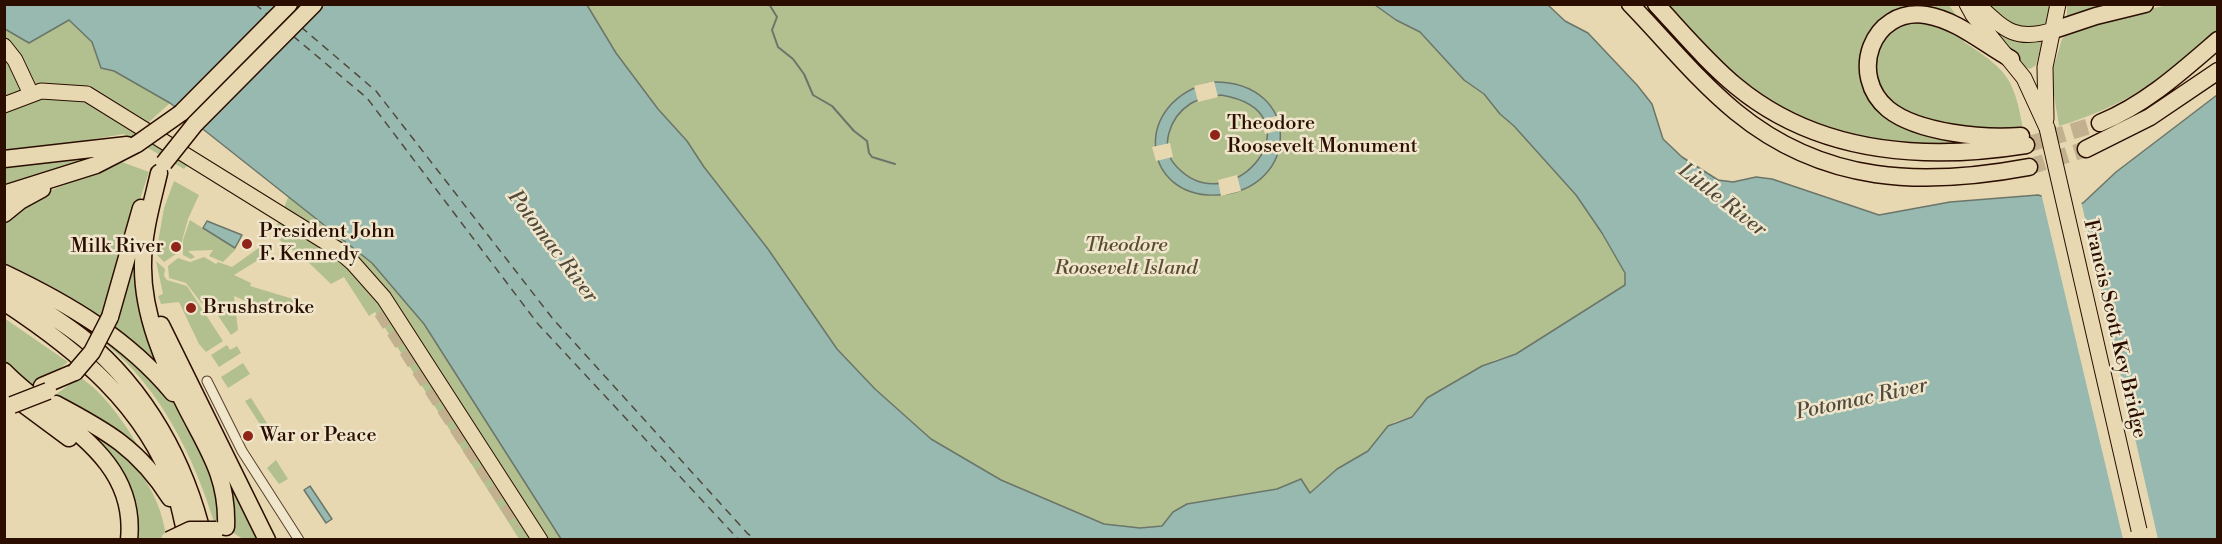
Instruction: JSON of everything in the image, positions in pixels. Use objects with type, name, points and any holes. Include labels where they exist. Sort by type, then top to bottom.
[{"type":"highway","points":[[4,214],[28,196],[137,144],[181,113],[289,4]]},
{"type":"highway","points":[[9,397],[45,388],[75,372],[92,352],[110,317],[144,200],[162,168],[190,129],[314,4]]},
{"type":"highway","points":[[1620,4],[1638,22],[1664,40]]},
{"type":"highway","points":[[1630,4],[1712,90],[1747,121],[1784,145],[1824,163],[1866,174],[1925,179],[1983,175],[2029,167]]},
{"type":"highway","points":[[1656,4],[1735,86],[1772,112],[1809,131],[1859,145],[1893,151],[1953,152],[2027,141],[1964,134],[1904,118],[1880,101],[1871,84],[1867,67],[1871,45],[1882,29],[1897,18],[1915,14],[1934,17],[1949,23],[2011,59]]},
{"type":"highway","points":[[2054,30],[2096,16],[2145,4]]},
{"type":"highway","points":[[2100,123],[2124,112],[2156,92],[2217,40]]},
{"type":"highway","points":[[2086,149],[2150,117],[2217,71]]},
{"type":"highway","points":[[4,159],[137,144]]},
{"type":"highway","points":[[162,168],[145,237],[143,273],[147,305],[169,371],[219,471],[225,498],[221,535]]},
{"type":"highway","points":[[4,194],[75,172]]},
{"type":"highway","points":[[145,237],[150,284],[159,320],[267,540]]},
{"type":"highway","points":[[4,273],[61,301],[116,337],[167,386],[190,416]]},
{"type":"highway","points":[[4,285],[84,340],[133,390],[158,425],[179,464],[192,496],[221,535]]},
{"type":"highway","points":[[4,302],[79,355],[120,397],[141,425],[165,468],[175,491],[187,540]]},
{"type":"highway","points":[[4,371],[9,397]]},
{"type":"highway","points":[[9,397],[95,424],[125,444],[160,482],[183,523]]},
{"type":"highway","points":[[9,397],[62,417],[101,457],[122,487],[129,517],[129,540]]},
{"type":"highway","points":[[246,495],[261,540]]},
{"type":"highway","points":[[169,540],[196,529],[221,535]]},
{"type":"main road","points":[[1967,4],[1982,26],[2011,59],[2030,88],[2047,128]]},
{"type":"main road","points":[[1977,4],[1994,22],[2009,32],[2033,35],[2054,30]]},
{"type":"main road","points":[[2047,128],[2045,67],[2058,4]]},
{"type":"main road","points":[[4,46],[13,55],[31,94]]},
{"type":"main road","points":[[4,105],[31,94],[46,91],[87,94],[312,231],[354,263],[390,306],[540,540]]},
{"type":"main road","points":[[64,92],[313,244],[352,276],[381,312]]},
{"type":"main road","name":"Francis Scott Key Bridge","points":[[2047,128],[2141,540]]},
{"type":"main road","points":[[520,525],[528,540]]},
{"type":"street","points":[[207,381],[239,445],[299,540]]},
{"type":"green space","points":[[2052,4],[2047,25],[2028,28],[2006,21],[1985,5]]},
{"type":"green space","name":"Theodore Roosevelt Island","points":[[587,5],[1375,5],[1396,20],[1420,32],[1464,80],[1484,94],[1576,195],[1602,233],[1625,273],[1625,285],[1516,354],[1495,360],[1427,398],[1411,417],[1394,422],[1368,451],[1337,469],[1309,493],[1301,479],[1277,489],[1187,504],[1173,512],[1162,526],[1140,528],[1104,525],[1001,480],[931,439],[875,389],[837,349],[768,249],[704,167],[687,141],[658,109],[616,53]]},
{"type":"green space","points":[[1664,5],[1949,5],[1965,28],[1913,12],[1873,37],[1879,105],[1986,143],[1894,146],[1803,123],[1729,73]]},
{"type":"green space","points":[[2067,5],[2118,5],[2067,19]]},
{"type":"green space","points":[[2168,5],[2217,5],[2217,34],[2143,89],[2104,109],[2059,126],[2051,76],[2062,39],[2067,34],[2111,17]]},
{"type":"green space","points":[[69,20],[92,42],[101,68],[114,71],[170,103],[149,122],[197,154],[184,169],[124,134],[5,154],[5,29],[30,43]]},
{"type":"green space","points":[[1925,20],[1965,38],[1964,42],[2001,70],[2013,88],[2024,133],[1978,133],[1896,111],[1875,85],[1876,43],[1897,23]]},
{"type":"green space","points":[[1990,25],[2043,40],[2036,65],[2030,69],[2023,66]]},
{"type":"green space","points":[[96,151],[73,164],[5,186],[4,162]]},
{"type":"green space","points":[[122,162],[149,172],[100,320],[5,265],[4,220],[42,194]]},
{"type":"green space","points":[[174,181],[199,195],[188,219],[179,252],[164,262],[156,254],[164,208]]},
{"type":"green space","points":[[289,195],[364,254],[401,295],[451,362],[497,432],[561,539],[519,539],[375,312],[369,316],[344,277],[331,284],[307,261],[273,235]]},
{"type":"green space","points":[[146,200],[139,257],[167,378],[113,330]]},
{"type":"green space","points":[[190,220],[236,249],[223,262],[209,256],[213,250],[188,251],[195,257],[191,259],[183,255],[183,240]]},
{"type":"green space","points":[[260,247],[271,252],[234,275],[251,283],[250,286],[303,302],[285,313],[281,308],[269,315],[267,310],[234,296],[238,330],[231,335],[209,302],[203,305],[186,283],[169,278],[168,266],[178,258],[190,262],[204,257],[216,264],[218,262],[232,267]]},
{"type":"green space","points":[[156,261],[165,269],[164,276],[167,280],[187,286],[223,341],[206,352],[199,344],[179,302],[161,304],[158,296],[163,294]]},
{"type":"green space","points":[[4,318],[68,362],[47,378],[32,385],[5,363]]},
{"type":"green space","points":[[110,338],[168,397],[193,430],[214,474],[220,526],[215,525],[197,475],[174,427],[144,382],[106,344]]},
{"type":"green space","points":[[227,345],[230,350],[237,346],[241,353],[219,367],[211,355]]},
{"type":"green space","points":[[243,363],[250,374],[228,388],[221,377]]},
{"type":"green space","points":[[80,377],[90,384],[121,419],[140,449],[121,433],[55,395]]},
{"type":"green space","points":[[251,398],[272,431],[267,435],[245,401]]},
{"type":"green space","points":[[87,430],[116,449],[140,473],[157,502],[166,536],[161,539],[133,539],[134,527],[85,433]]},
{"type":"green space","points":[[276,460],[288,479],[279,484],[267,468]]},
{"type":"green space","points":[[228,479],[258,539],[243,539],[230,531]]},
{"type":"water","points":[[5,4],[587,5],[616,53],[658,109],[687,141],[704,167],[768,249],[837,349],[875,389],[931,439],[1001,480],[1104,524],[1140,528],[1162,526],[1173,512],[1187,504],[1277,489],[1301,479],[1310,493],[1337,469],[1368,451],[1388,426],[1412,417],[1427,398],[1482,366],[1516,354],[1625,285],[1625,273],[1602,233],[1576,195],[1484,94],[1464,80],[1420,32],[1396,20],[1375,5],[1548,5],[1565,21],[1588,33],[1637,85],[1652,104],[1663,139],[1682,157],[1718,180],[1733,182],[1756,177],[1772,179],[1879,215],[1950,202],[2038,195],[2074,205],[2083,203],[2116,172],[2217,95],[2217,539],[561,539],[424,324],[372,263],[170,103],[114,71],[101,68],[92,42],[69,20],[29,43],[5,29]]},
{"type":"water","points":[[1213,82],[1243,86],[1264,99],[1276,116],[1280,136],[1276,157],[1265,175],[1245,189],[1218,195],[1192,192],[1173,182],[1161,166],[1156,147],[1158,127],[1168,108],[1186,92]],"holes":[[[1221,95],[1251,105],[1265,122],[1267,141],[1258,160],[1242,175],[1222,183],[1199,182],[1177,167],[1171,159],[1167,142],[1172,125],[1190,104],[1197,100]]]},
{"type":"water","points":[[207,221],[242,235],[235,248],[203,228]]},
{"type":"water","points":[[310,486],[332,519],[326,523],[304,490]]},
{"type":"pier","points":[[1214,81],[1218,97],[1198,102],[1194,86]]},
{"type":"pier","points":[[1281,115],[1284,129],[1265,134],[1260,120]]},
{"type":"pier","points":[[1170,143],[1173,157],[1156,161],[1152,147]]},
{"type":"pier","points":[[1237,175],[1241,191],[1221,196],[1218,180]]},
{"type":"pier","points":[[2041,193],[2062,200],[2081,201],[2158,539],[2123,539]]},
{"type":"waterway","points":[[769,4],[777,17],[772,30],[778,47],[793,59],[804,74],[813,95],[832,106],[854,131],[867,141],[872,157],[895,164]]},
{"type":"ferry route","points":[[255,4],[267,14]]},
{"type":"ferry route","points":[[301,27],[376,91],[553,319],[748,534],[758,540]]},
{"type":"ferry route","points":[[293,36],[367,98],[538,324],[739,540]]},
{"type":"tunnel","points":[[2026,145],[2100,123]]},
{"type":"tunnel","points":[[2029,167],[2086,149]]},
{"type":"tunnel","points":[[381,312],[520,525]]},
{"type":"place","name":"Theodore Roosevelt Monument","points":[[1215,135]]},
{"type":"place","name":"President John F. Kennedy","points":[[247,244]]},
{"type":"place","name":"Milk River","points":[[176,247]]},
{"type":"place","name":"Brushstroke","points":[[191,308]]},
{"type":"place","name":"War or Peace","points":[[248,436]]},
{"type":"water label","name":"Little River","points":[[1722,201]]},
{"type":"water label","name":"Potomac River","points":[[552,247]]},
{"type":"water label","name":"Potomac River","points":[[1862,400]]}]
